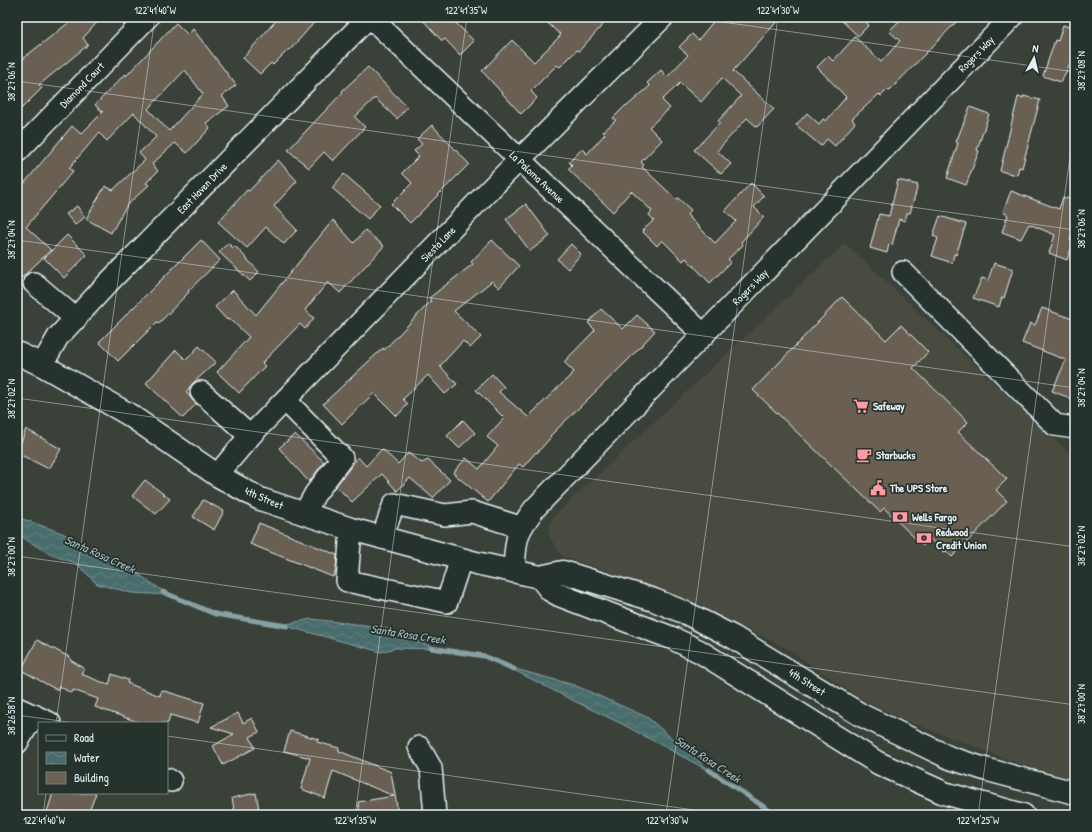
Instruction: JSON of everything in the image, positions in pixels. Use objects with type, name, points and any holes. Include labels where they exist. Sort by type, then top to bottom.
[{"type":"main road","name":"4th Street","points":[[17,353],[42,365],[128,414],[217,475],[260,499],[351,529],[461,559],[540,577],[563,572],[654,600],[686,613],[734,637],[861,715],[950,758],[988,770],[1075,793]]},
{"type":"main road","points":[[540,577],[550,590],[558,596],[672,638],[699,652],[842,742],[878,763],[920,784],[989,807],[1023,815]]},
{"type":"street","name":"Diamond Court","points":[[17,152],[148,17]]},
{"type":"street","name":"La Paloma Avenue","points":[[370,17],[704,335]]},
{"type":"street","name":"East Haven Drive","points":[[42,365],[58,338],[370,17]]},
{"type":"street","name":"Siesta Lane","points":[[217,475],[250,436],[286,402],[519,160],[663,17]]},
{"type":"street","name":"Rogers Way","points":[[514,570],[517,537],[520,527],[535,508],[1012,17]]},
{"type":"street","points":[[903,272],[1055,425],[1075,428]]},
{"type":"street","points":[[34,283],[76,319]]},
{"type":"street","points":[[201,392],[250,436]]},
{"type":"street","points":[[286,402],[342,458],[315,494],[304,514]]},
{"type":"street","points":[[382,538],[394,504],[445,515],[472,512],[498,518],[520,527]]},
{"type":"street","points":[[351,529],[346,580],[448,602],[461,559]]},
{"type":"street","points":[[17,743],[34,715]]},
{"type":"street","points":[[419,747],[431,768],[434,815]]},
{"type":"shaded area","points":[[845,243],[1071,455],[1075,451],[1075,785],[907,721],[858,697],[788,649],[682,597],[562,556],[548,534],[552,518]]},
{"type":"water","points":[[17,517],[62,533],[122,563],[169,595],[132,593],[97,584],[76,563],[51,555],[17,534]]},
{"type":"water","points":[[311,619],[382,627],[438,649],[395,648],[381,652],[282,625]]},
{"type":"water","points":[[508,667],[574,685],[647,717],[713,773],[622,724]]},
{"type":"building","points":[[76,17],[102,17],[83,38],[88,45],[39,85],[42,88],[17,113],[17,66],[26,56]]},
{"type":"building","points":[[279,17],[319,17],[290,50],[289,49],[273,65],[271,63],[260,74],[243,58]]},
{"type":"building","points":[[420,17],[450,17],[474,41],[460,55],[445,39],[442,41]]},
{"type":"building","points":[[541,17],[610,17],[579,51],[577,50],[560,67],[557,65],[531,91],[537,98],[521,114],[482,71],[512,40],[534,62],[561,35]]},
{"type":"building","points":[[717,17],[781,17],[733,71],[774,109],[757,127],[747,118],[717,151],[731,164],[721,174],[694,150],[720,123],[718,121],[741,96],[722,78],[701,102],[680,83],[662,100],[670,108],[649,127],[662,140],[641,162],[644,165],[642,167],[676,199],[678,198],[691,210],[687,215],[715,243],[736,221],[725,211],[751,183],[764,196],[754,207],[764,217],[741,242],[743,245],[728,259],[731,262],[710,283],[686,258],[683,261],[662,240],[657,246],[642,231],[654,220],[649,215],[652,211],[631,191],[613,212],[568,169],[572,165],[569,162],[582,149],[587,154],[605,134],[603,132],[616,120],[613,118],[626,105],[627,106],[650,86],[647,83],[661,70],[667,77],[688,55],[679,47],[692,34],[698,40]]},
{"type":"building","points":[[838,17],[861,17],[869,25],[858,36]]},
{"type":"building","points":[[903,17],[961,17],[889,91],[887,90],[881,96],[879,94],[852,119],[855,123],[835,146],[827,139],[821,146],[796,125],[807,113],[819,124],[823,119],[826,121],[846,97],[817,67],[828,56],[833,61],[855,37],[881,62],[900,41],[889,31]]},
{"type":"building","points":[[176,23],[188,35],[193,29],[236,85],[222,96],[229,106],[206,123],[210,128],[187,153],[175,143],[152,164],[158,171],[146,183],[149,185],[127,205],[111,233],[86,219],[105,186],[113,190],[145,160],[139,153],[156,137],[134,113],[107,141],[99,133],[69,168],[73,171],[26,227],[51,250],[17,282],[17,192],[72,126],[81,134],[103,112],[95,105],[125,74],[126,76]],"holes":[[[185,70],[203,94],[169,131],[148,109]]]},
{"type":"building","points":[[1063,25],[1075,29],[1075,58],[1073,57],[1061,82],[1043,76],[1055,40],[1058,41]]},
{"type":"building","points":[[368,67],[407,107],[397,119],[375,98],[355,117],[365,127],[333,161],[324,152],[309,168],[288,150],[343,92],[342,91]]},
{"type":"building","points":[[1023,96],[1040,100],[1022,168],[1019,167],[1017,175],[1000,171],[1018,97],[1023,98]]},
{"type":"building","points":[[970,107],[989,114],[977,150],[979,151],[966,185],[947,178],[958,143],[956,142]]},
{"type":"building","points":[[432,125],[469,164],[410,223],[391,204],[412,183],[402,173],[419,156],[414,151],[422,144],[417,139]]},
{"type":"building","points":[[278,160],[297,181],[274,206],[297,230],[284,244],[266,227],[247,248],[218,222],[247,190],[249,191]]},
{"type":"building","points":[[344,174],[380,205],[368,219],[332,188]]},
{"type":"building","points":[[898,180],[918,185],[910,213],[907,213],[905,221],[899,219],[892,245],[889,244],[887,253],[870,248],[879,214],[889,216]]},
{"type":"building","points":[[1011,191],[1059,209],[1063,197],[1075,201],[1075,227],[1070,240],[1074,241],[1067,260],[1049,253],[1055,235],[1029,224],[1021,239],[1002,232],[1008,215],[1003,212]]},
{"type":"building","points":[[526,204],[550,236],[530,251],[506,219]]},
{"type":"building","points":[[77,206],[85,217],[75,225],[66,214]]},
{"type":"building","points":[[940,216],[966,224],[952,263],[932,256],[938,238],[933,236]]},
{"type":"building","points":[[333,220],[354,243],[365,230],[384,246],[340,293],[328,282],[305,310],[314,318],[305,329],[300,324],[262,363],[265,366],[239,393],[217,372],[249,337],[229,318],[227,320],[215,307],[233,290],[256,315]]},
{"type":"building","points":[[67,235],[87,255],[64,278],[44,258]]},
{"type":"building","points":[[201,240],[220,260],[188,291],[189,292],[159,323],[157,322],[118,361],[99,342]]},
{"type":"building","points":[[492,240],[519,266],[499,288],[492,281],[454,311],[481,337],[470,348],[463,341],[440,366],[457,384],[445,394],[428,375],[403,399],[408,404],[397,416],[374,393],[342,424],[323,404],[383,348],[384,350],[431,301],[429,298],[473,264],[471,262]]},
{"type":"building","points":[[228,243],[233,248],[235,246],[259,272],[250,281],[219,252]]},
{"type":"building","points":[[571,244],[581,254],[568,269],[557,259]]},
{"type":"building","points":[[994,263],[1013,269],[1004,298],[1002,297],[999,307],[973,298],[982,278],[988,280]]},
{"type":"building","name":"Safeway","points":[[842,297],[886,340],[901,325],[928,352],[913,368],[968,422],[958,432],[1007,479],[996,490],[1007,501],[952,557],[930,539],[923,546],[884,508],[880,512],[753,390]]},
{"type":"building","points":[[1042,308],[1075,320],[1075,400],[1052,391],[1066,360],[1022,343],[1030,323],[1035,325]]},
{"type":"building","points":[[601,309],[623,329],[637,315],[655,331],[628,360],[550,436],[551,437],[523,467],[519,464],[488,502],[453,473],[466,458],[479,469],[498,446],[487,437],[504,418],[476,390],[492,374],[504,387],[499,392],[528,417],[574,372],[564,362],[595,330],[588,323]]},
{"type":"building","points":[[199,346],[216,362],[192,384],[186,392],[196,404],[183,418],[146,383],[176,350],[186,360]]},
{"type":"building","points":[[463,420],[475,433],[459,448],[447,436]]},
{"type":"building","points":[[26,429],[61,449],[49,469],[17,453]]},
{"type":"building","points":[[295,434],[324,462],[309,482],[279,448]]},
{"type":"building","points":[[382,449],[398,464],[408,453],[422,463],[428,460],[450,480],[433,498],[410,478],[397,491],[382,474],[352,502],[336,486],[358,457],[366,466]]},
{"type":"building","points":[[145,480],[170,499],[156,514],[132,496]]},
{"type":"building","points":[[203,500],[224,511],[214,530],[193,517]]},
{"type":"building","points":[[259,523],[337,555],[336,570],[333,577],[250,544]]},
{"type":"building","points":[[37,640],[71,658],[70,660],[84,668],[81,674],[109,685],[112,674],[128,680],[127,683],[160,696],[161,690],[204,703],[198,723],[170,715],[168,723],[138,722],[95,707],[98,699],[73,690],[71,693],[59,686],[57,690],[21,670]]},
{"type":"building","points":[[238,713],[243,723],[252,718],[259,732],[250,737],[255,748],[223,765],[213,746],[234,734],[211,727]]},
{"type":"building","points":[[290,731],[318,739],[317,742],[339,748],[339,751],[391,772],[398,812],[383,815],[360,815],[358,802],[394,796],[333,771],[325,798],[301,789],[310,758],[284,751]]},
{"type":"building","points":[[256,793],[260,815],[235,815],[232,798]]},
{"type":"building","points":[[53,794],[96,794],[88,815],[46,815]]},
{"type":"waterway","name":"Santa Rosa Creek","points":[[163,592],[215,614],[287,626]]},
{"type":"waterway","name":"Santa Rosa Creek","points":[[431,648],[484,656],[514,669]]},
{"type":"waterway","name":"Santa Rosa Creek","points":[[709,770],[776,815]]},
{"type":"place","name":"Safeway","points":[[861,406]]},
{"type":"place","name":"Starbucks","points":[[864,455]]},
{"type":"place","name":"The UPS Store","points":[[878,488]]},
{"type":"place","name":"Wells Fargo","points":[[900,517]]},
{"type":"place","name":"Redwood Credit Union","points":[[924,538]]}]
